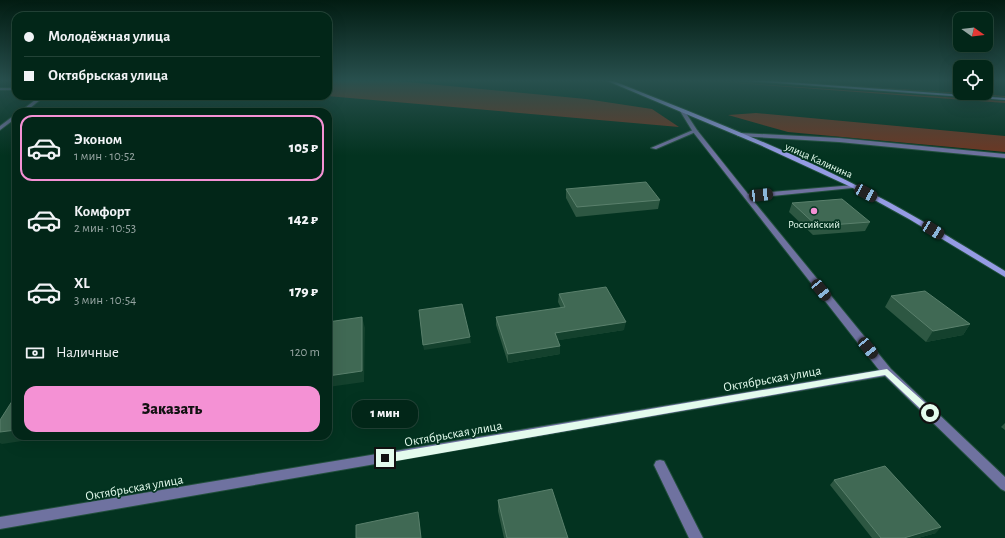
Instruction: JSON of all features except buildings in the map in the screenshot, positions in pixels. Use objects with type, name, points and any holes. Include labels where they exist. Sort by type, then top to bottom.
[{"type":"street","name":"улица Калинина","points":[[668,105],[740,135],[852,186],[920,222],[1005,275]]},
{"type":"street","points":[[682,111],[695,131],[746,196],[887,372],[1005,485]]},
{"type":"street","points":[[0,128],[12,119]]},
{"type":"street","points":[[654,148],[695,131]]},
{"type":"street","points":[[740,135],[839,140],[1005,156]]},
{"type":"street","points":[[746,196],[852,186]]},
{"type":"street","name":"Октябрьская улица","points":[[0,523],[887,372]]},
{"type":"street","points":[[660,465],[696,538]]},
{"type":"shaded area","points":[[430,105],[626,105],[652,109],[679,127]]},
{"type":"shaded area","points":[[756,113],[1005,136],[1005,152],[788,132],[728,115]]},
{"type":"place","name":"Российский","points":[[814,211]]},
{"type":"route","points":[[385,458],[887,372],[930,413]]}]
